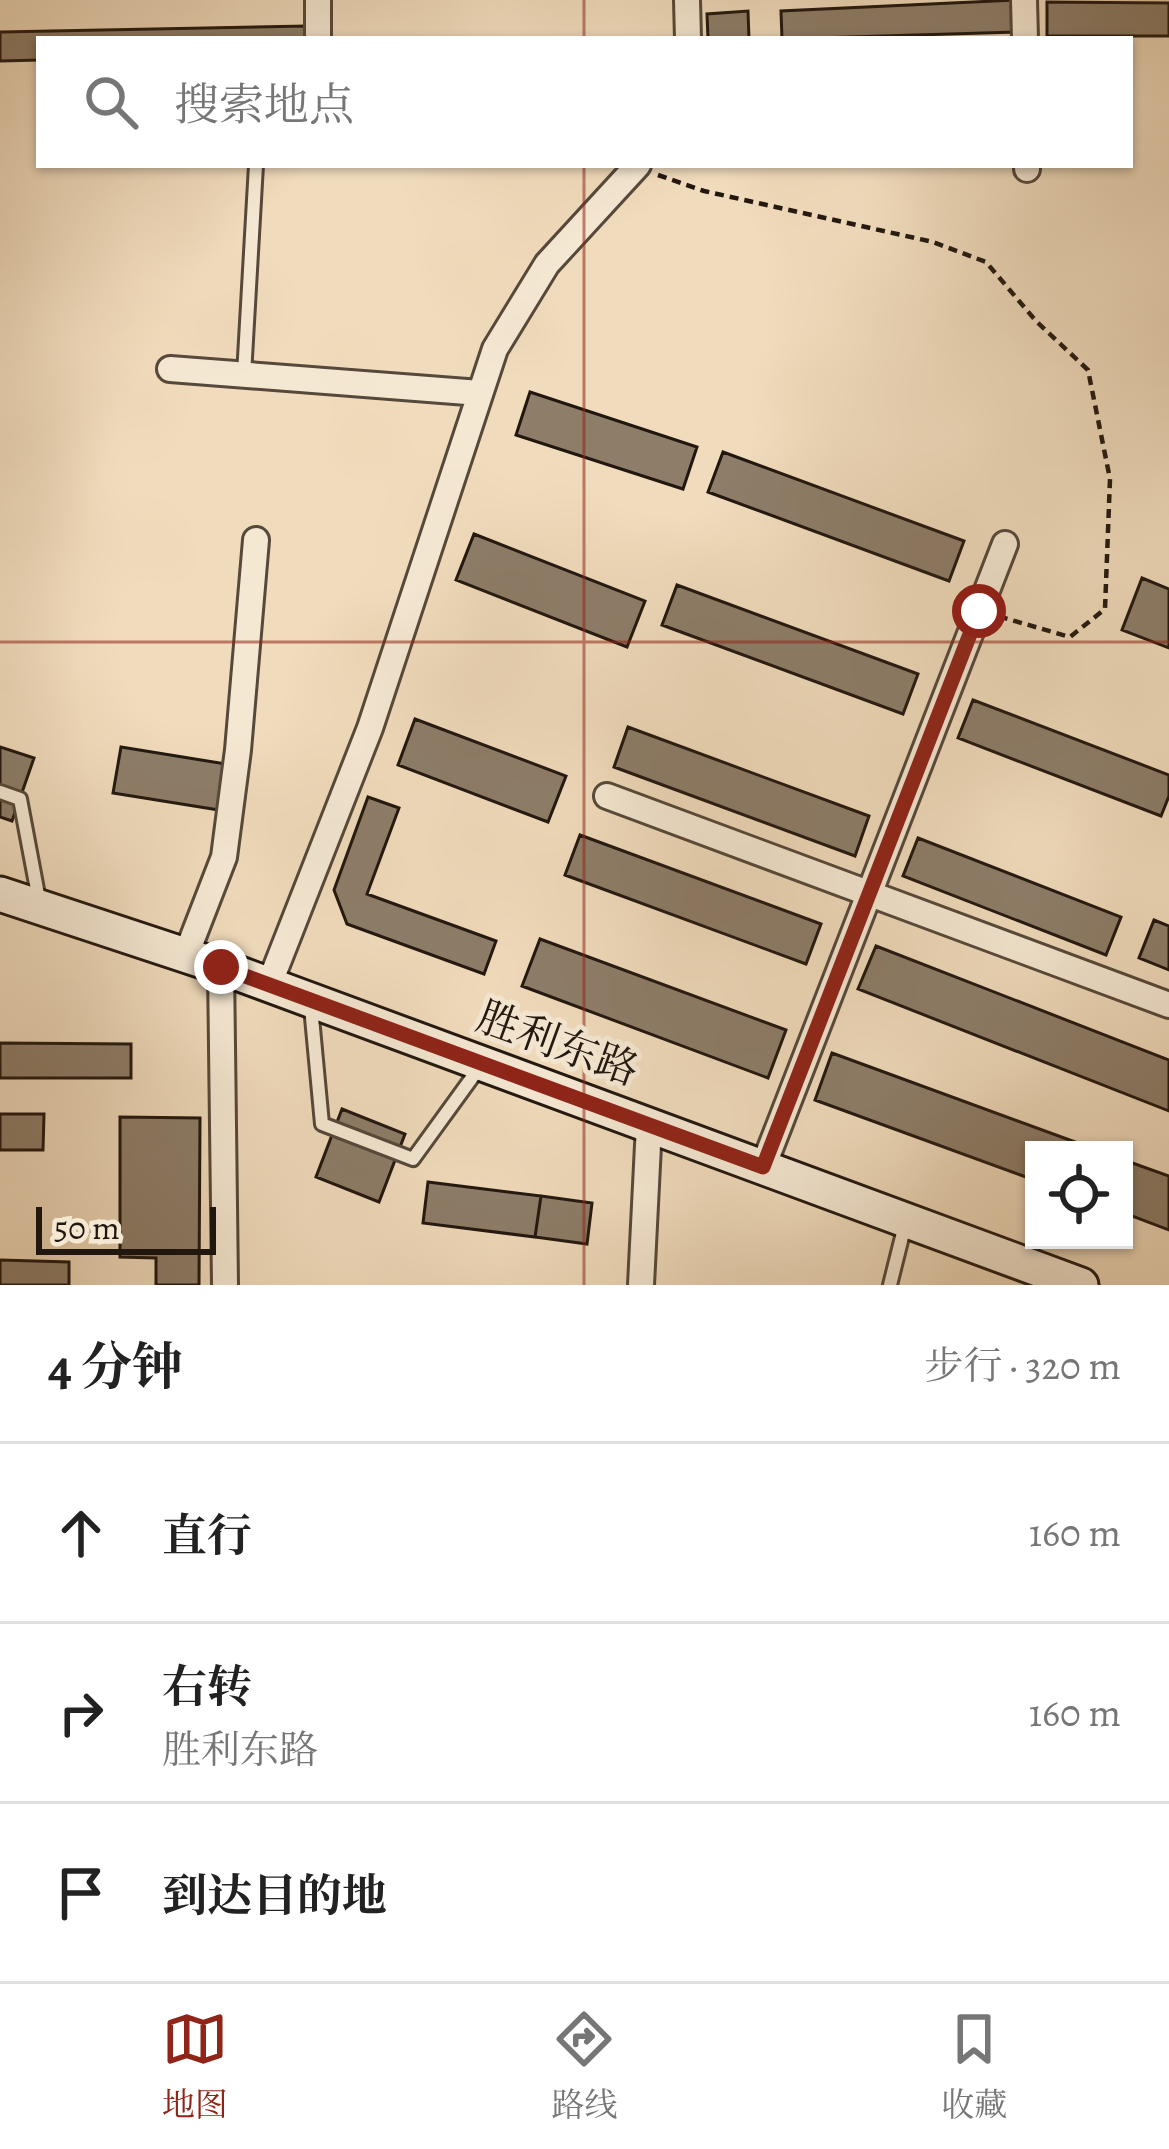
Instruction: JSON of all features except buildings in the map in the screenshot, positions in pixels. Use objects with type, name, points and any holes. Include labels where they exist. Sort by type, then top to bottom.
[{"type":"main road","name":"胜利东路","points":[[0,894],[221,967],[1081,1285]]},
{"type":"street","points":[[318,0],[318,36]]},
{"type":"street","points":[[687,0],[688,36]]},
{"type":"street","points":[[1024,0],[1024,36]]},
{"type":"street","points":[[269,985],[370,728],[495,349],[547,264],[635,168]]},
{"type":"street","points":[[170,369],[480,393]]},
{"type":"street","points":[[186,956],[224,856],[256,540]]},
{"type":"street","points":[[763,1167],[1005,544]]},
{"type":"street","points":[[608,796],[1169,1005]]},
{"type":"street","points":[[221,967],[225,1285]]},
{"type":"street","points":[[640,1285],[649,1125]]},
{"type":"lane","points":[[244,375],[256,168]]},
{"type":"lane","points":[[0,792],[20,799],[40,907]]},
{"type":"lane","points":[[310,1000],[322,1124],[413,1159],[482,1064]]},
{"type":"lane","points":[[890,1285],[906,1220]]},
{"type":"path","points":[[643,168],[704,190],[932,242],[986,262],[1036,321],[1088,370],[1111,478],[1106,609],[1070,637],[979,611]]},
{"type":"route","points":[[221,967],[763,1167],[979,611]]}]
